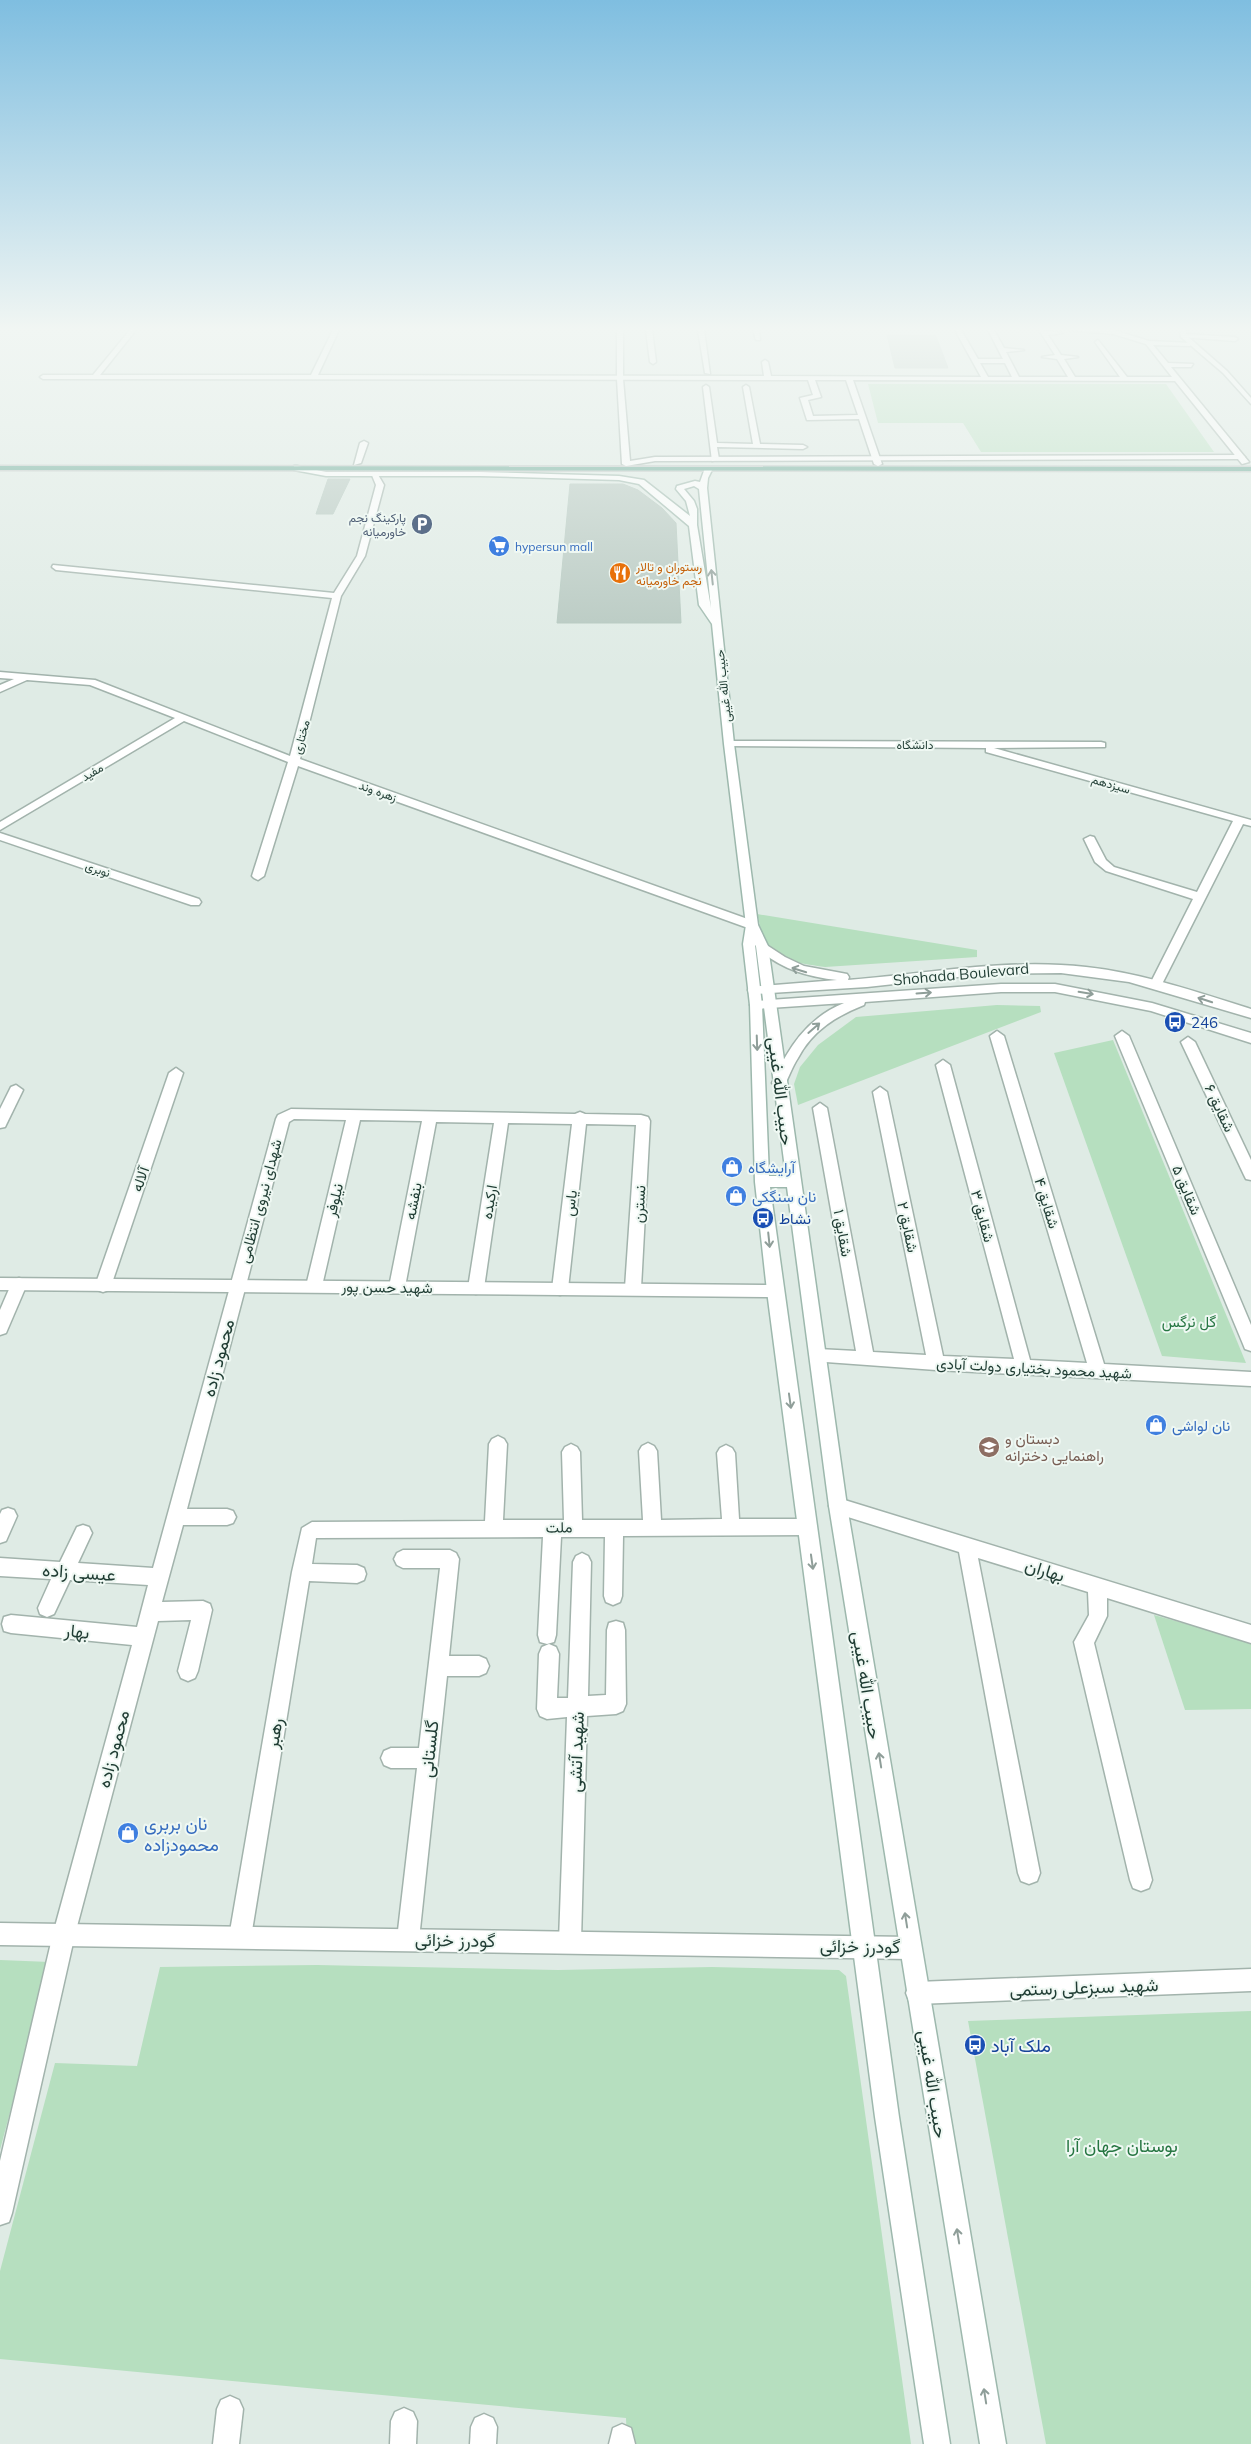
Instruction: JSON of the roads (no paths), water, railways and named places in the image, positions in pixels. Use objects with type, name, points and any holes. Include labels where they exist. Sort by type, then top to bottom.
[{"type":"main road","points":[[0,468],[626,467],[674,464],[877,461],[1247,463]]},
{"type":"main road","points":[[0,462],[357,463],[708,470],[1247,463]]},
{"type":"street","points":[[357,463],[364,444]]},
{"type":"street","points":[[626,467],[632,450],[631,444]]},
{"type":"street","points":[[626,467],[655,459],[877,461],[871,444]]},
{"type":"street","points":[[1231,444],[1247,463]]},
{"type":"street","points":[[715,459],[713,445],[803,447]]},
{"type":"street","points":[[632,450],[674,464]]},
{"type":"street","name":"حبیب الله غیبی","points":[[626,467],[640,474],[672,496],[693,525],[704,605],[717,625]]},
{"type":"street","points":[[297,468],[326,474],[480,474],[619,478],[641,482],[693,525]]},
{"type":"street","name":"حبیب الله غیبی","points":[[708,470],[704,478],[703,488],[729,744],[752,925],[749,944],[762,997],[779,1083],[838,1506],[993,2444]]},
{"type":"street","name":"مختاری","points":[[258,876],[294,761],[338,596],[361,556],[380,485],[374,475]]},
{"type":"street","name":"مختاری","points":[[376,504],[389,485],[391,475]]},
{"type":"street","points":[[693,525],[695,512],[693,502],[680,489],[680,486],[695,483],[703,488]]},
{"type":"street","points":[[56,567],[338,596]]},
{"type":"street","name":"زهره وند","points":[[0,675],[92,682],[184,716],[294,761],[752,925]]},
{"type":"street","points":[[0,689],[26,677]]},
{"type":"street","name":"مفید","points":[[0,827],[184,716]]},
{"type":"street","name":"دانشگاه","points":[[729,744],[1102,745]]},
{"type":"street","name":"سیزدهم","points":[[972,745],[1245,822]]},
{"type":"street","points":[[1156,984],[1200,897],[1245,822]]},
{"type":"street","name":"نوبری","points":[[0,836],[195,902]]},
{"type":"street","points":[[1090,839],[1101,862],[1110,868],[1200,897]]},
{"type":"street","name":"حبیب الله غیبی","points":[[752,925],[762,946],[762,1182],[775,1291],[888,2117],[937,2444]]},
{"type":"street","points":[[762,946],[789,967],[810,973],[882,981]]},
{"type":"street","name":"Shohada Boulevard","points":[[762,997],[995,968],[1040,968],[1085,971],[1156,984],[1251,1014]]},
{"type":"street","name":"Shohada Boulevard","points":[[762,997],[875,996],[1001,988],[1055,988],[1152,1007],[1251,1038]]},
{"type":"street","points":[[779,1083],[790,1056],[804,1036],[824,1020],[846,1007],[875,996]]},
{"type":"street","name":"شقایق ۴","points":[[997,1036],[1098,1371]]},
{"type":"street","name":"شقایق ۵","points":[[1122,1036],[1251,1344]]},
{"type":"street","name":"شقایق ۶","points":[[1188,1042],[1251,1175]]},
{"type":"street","name":"شقایق ۳","points":[[943,1065],[1024,1367]]},
{"type":"street","name":"آلاله","points":[[103,1286],[176,1073]]},
{"type":"street","points":[[0,1123],[16,1090]]},
{"type":"street","name":"شقایق ۲","points":[[880,1092],[936,1363]]},
{"type":"street","name":"شقایق ۱","points":[[820,1108],[866,1359]]},
{"type":"street","name":"شهدای نیروی انتظامی","points":[[237,1287],[283,1119],[291,1114],[354,1115]]},
{"type":"street","points":[[354,1115],[580,1118]]},
{"type":"street","name":"نیلوفر","points":[[314,1286],[354,1115]]},
{"type":"street","name":"بنفشه","points":[[397,1287],[430,1116]]},
{"type":"street","name":"ارکیده","points":[[476,1288],[502,1116]]},
{"type":"street","name":"نسترن","points":[[580,1118],[641,1120],[644,1122],[633,1288]]},
{"type":"street","name":"یاس","points":[[560,1289],[580,1118]]},
{"type":"street","points":[[762,1182],[792,1181]]},
{"type":"street","name":"شهید حسن پور","points":[[0,1284],[237,1287],[633,1288],[775,1291]]},
{"type":"street","points":[[0,1328],[19,1284]]},
{"type":"street","name":"محمود زاده","points":[[0,2213],[64,1934],[237,1287]]},
{"type":"street","name":"شهید محمود بختیاری دولت آبادی","points":[[818,1356],[1251,1378]]},
{"type":"street","points":[[494,1527],[498,1444]]},
{"type":"street","points":[[571,1452],[573,1526]]},
{"type":"street","points":[[648,1452],[652,1527]]},
{"type":"street","points":[[726,1453],[731,1527]]},
{"type":"street","name":"بهاران","points":[[838,1506],[1251,1634]]},
{"type":"street","points":[[0,1535],[8,1516]]},
{"type":"street","points":[[175,1517],[227,1517]]},
{"type":"street","name":"ملت","points":[[312,1530],[573,1526],[807,1527]]},
{"type":"street","points":[[553,1527],[547,1708],[616,1704],[616,1630]]},
{"type":"street","points":[[613,1596],[614,1527]]},
{"type":"street","name":"رهبر","points":[[240,1937],[301,1572],[308,1534],[312,1530]]},
{"type":"street","points":[[47,1608],[83,1532]]},
{"type":"street","points":[[967,1546],[1029,1873]]},
{"type":"street","name":"گلستانی","points":[[403,1559],[450,1559],[408,1939]]},
{"type":"street","name":"شهید آتشی","points":[[570,1942],[582,1562]]},
{"type":"street","name":"عيسی زاده","points":[[0,1567],[159,1577]]},
{"type":"street","points":[[301,1572],[358,1574]]},
{"type":"street","points":[[1097,1586],[1098,1616],[1084,1642],[1141,1880]]},
{"type":"street","points":[[150,1612],[204,1610],[188,1671]]},
{"type":"street","name":"بهار","points":[[11,1624],[142,1637]]},
{"type":"street","points":[[438,1666],[479,1666]]},
{"type":"street","points":[[391,1758],[428,1758]]},
{"type":"street","name":"گودرز خزائی","points":[[0,1934],[910,1948]]},
{"type":"street","name":"شهید سبزعلی رستمی","points":[[917,1993],[1251,1980]]},
{"type":"street","points":[[226,2444],[230,2409]]},
{"type":"place","name":"پارکینگ نجم خاورمیانه","points":[[422,524]]},
{"type":"place","name":"hypersun mall","points":[[499,546]]},
{"type":"place","name":"رستوران و تالار نجم خاورمیانه","points":[[620,573]]},
{"type":"place","name":"246","points":[[1175,1022]]},
{"type":"place","name":"آرایشگاه","points":[[732,1167]]},
{"type":"place","name":"نان سنگکی","points":[[736,1196]]},
{"type":"place","name":"نشاط","points":[[763,1218]]},
{"type":"place","name":"نان لواشی","points":[[1156,1425]]},
{"type":"place","name":"دبستان و راهنمایی دخترانه","points":[[989,1447]]},
{"type":"place","name":"نان بربری محمودزاده","points":[[128,1833]]},
{"type":"place","name":"ملک آباد","points":[[975,2045]]},
{"type":"park label","name":"گل نرگس","points":[[1189,1321]]},
{"type":"park label","name":"بوستان جهان آرا","points":[[1122,2145]]}]
